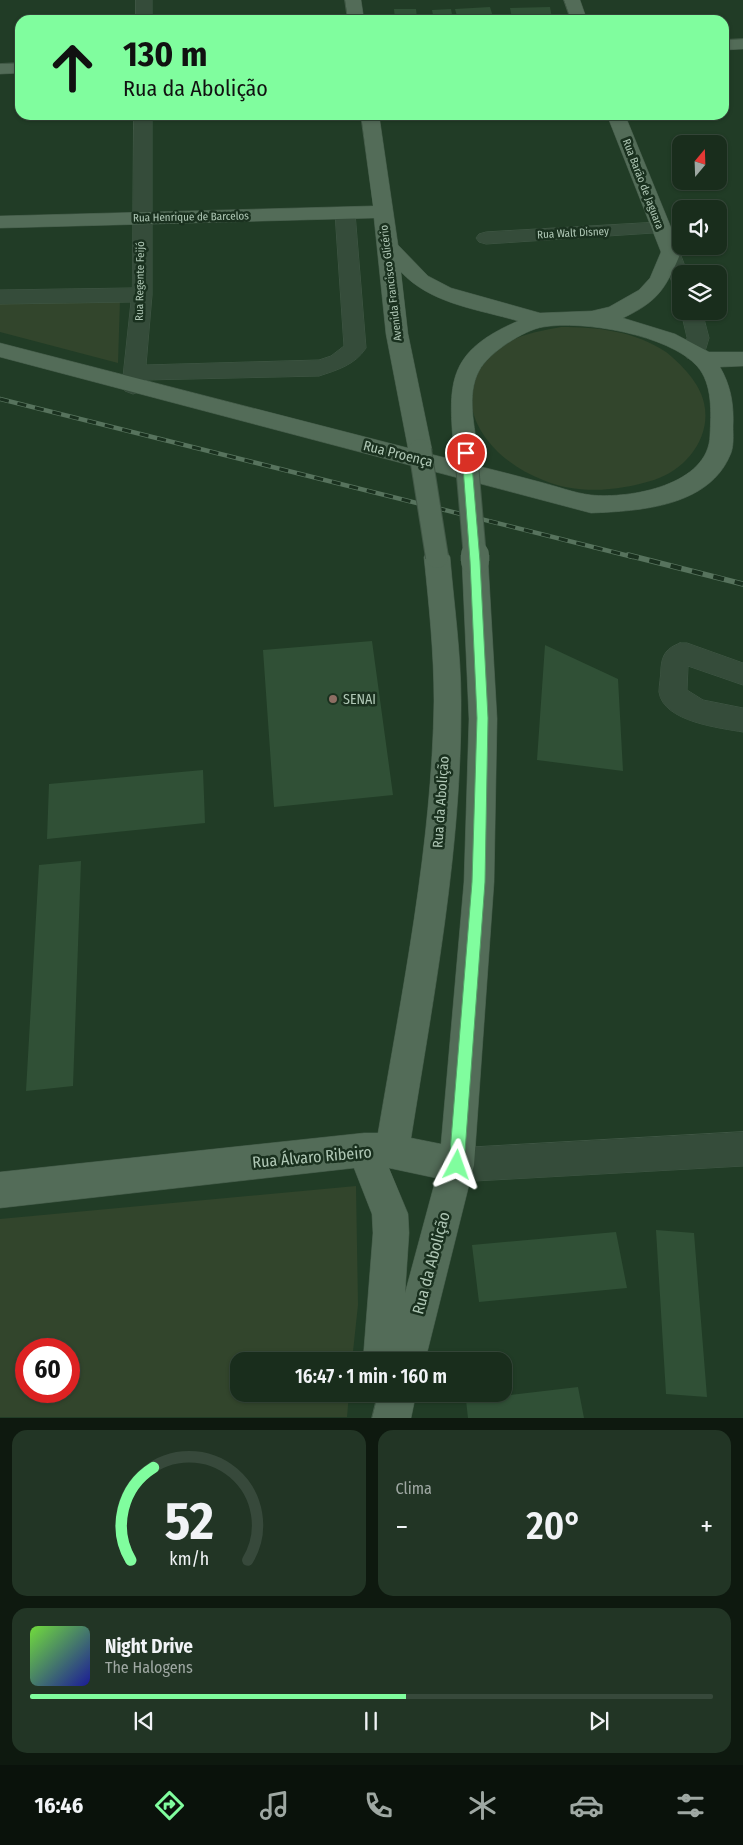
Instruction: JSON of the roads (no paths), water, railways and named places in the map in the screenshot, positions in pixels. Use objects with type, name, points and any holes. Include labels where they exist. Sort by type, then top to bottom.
[{"type":"main road","points":[[353,0],[355,15]]},
{"type":"main road","points":[[572,0],[577,15]]},
{"type":"main road","points":[[729,45],[743,44]]},
{"type":"main road","points":[[0,69],[15,68]]},
{"type":"main road","name":"Avenida Francisco Glicério","points":[[371,120],[388,247],[396,334],[420,450]]},
{"type":"main road","name":"Rua Barão de Jaguara","points":[[618,120],[671,252]]},
{"type":"main road","name":"Rua Henrique de Barcelos","points":[[0,222],[382,212]]},
{"type":"main road","points":[[388,247],[421,280],[444,293],[540,320],[592,318],[615,313],[646,295],[660,281],[671,252]]},
{"type":"main road","points":[[592,318],[645,330],[700,357],[743,359]]},
{"type":"main road","name":"Rua da Abolição","points":[[408,1352],[457,1165],[479,882],[483,718],[475,561],[462,412],[463,382],[471,366],[486,349],[500,339],[540,320]]},
{"type":"main road","name":"Rua Proença","points":[[0,350],[134,380],[591,504],[630,502],[662,496],[699,480],[720,453],[722,415],[720,390],[700,357]]},
{"type":"main road","name":"Rua da Abolição","points":[[378,1150],[427,945],[436,870],[447,718],[444,629],[437,557],[420,450]]},
{"type":"main road","points":[[378,1150],[390,1214],[391,1233],[383,1352]]},
{"type":"main road","name":"Rua Álvaro Ribeiro","points":[[0,1190],[378,1150],[457,1165]]},
{"type":"main road","points":[[379,1418],[380,1402]]},
{"type":"main road","points":[[391,1418],[395,1402]]},
{"type":"street","points":[[144,0],[144,15]]},
{"type":"street","name":"Rua Regente Feijó","points":[[134,380],[142,296],[143,120]]},
{"type":"street","name":"Rua Proença","points":[[134,380],[319,368],[336,363],[348,356],[354,348],[345,213]]},
{"type":"street","name":"Rua Walt Disney","points":[[486,238],[661,228]]},
{"type":"street","points":[[671,252],[675,265]]},
{"type":"street","points":[[0,297],[142,296]]},
{"type":"street","points":[[693,320],[698,338],[700,357]]},
{"type":"street","points":[[743,674],[687,654],[680,654],[675,659],[673,693],[683,704],[693,710],[743,720]]},
{"type":"street","name":"Rua Álvaro Ribeiro","points":[[457,1165],[743,1149]]},
{"type":"railway","points":[[0,399],[633,557]]},
{"type":"railway","points":[[628,555],[743,584]]},
{"type":"place","name":"SENAI","points":[[333,699]]}]
